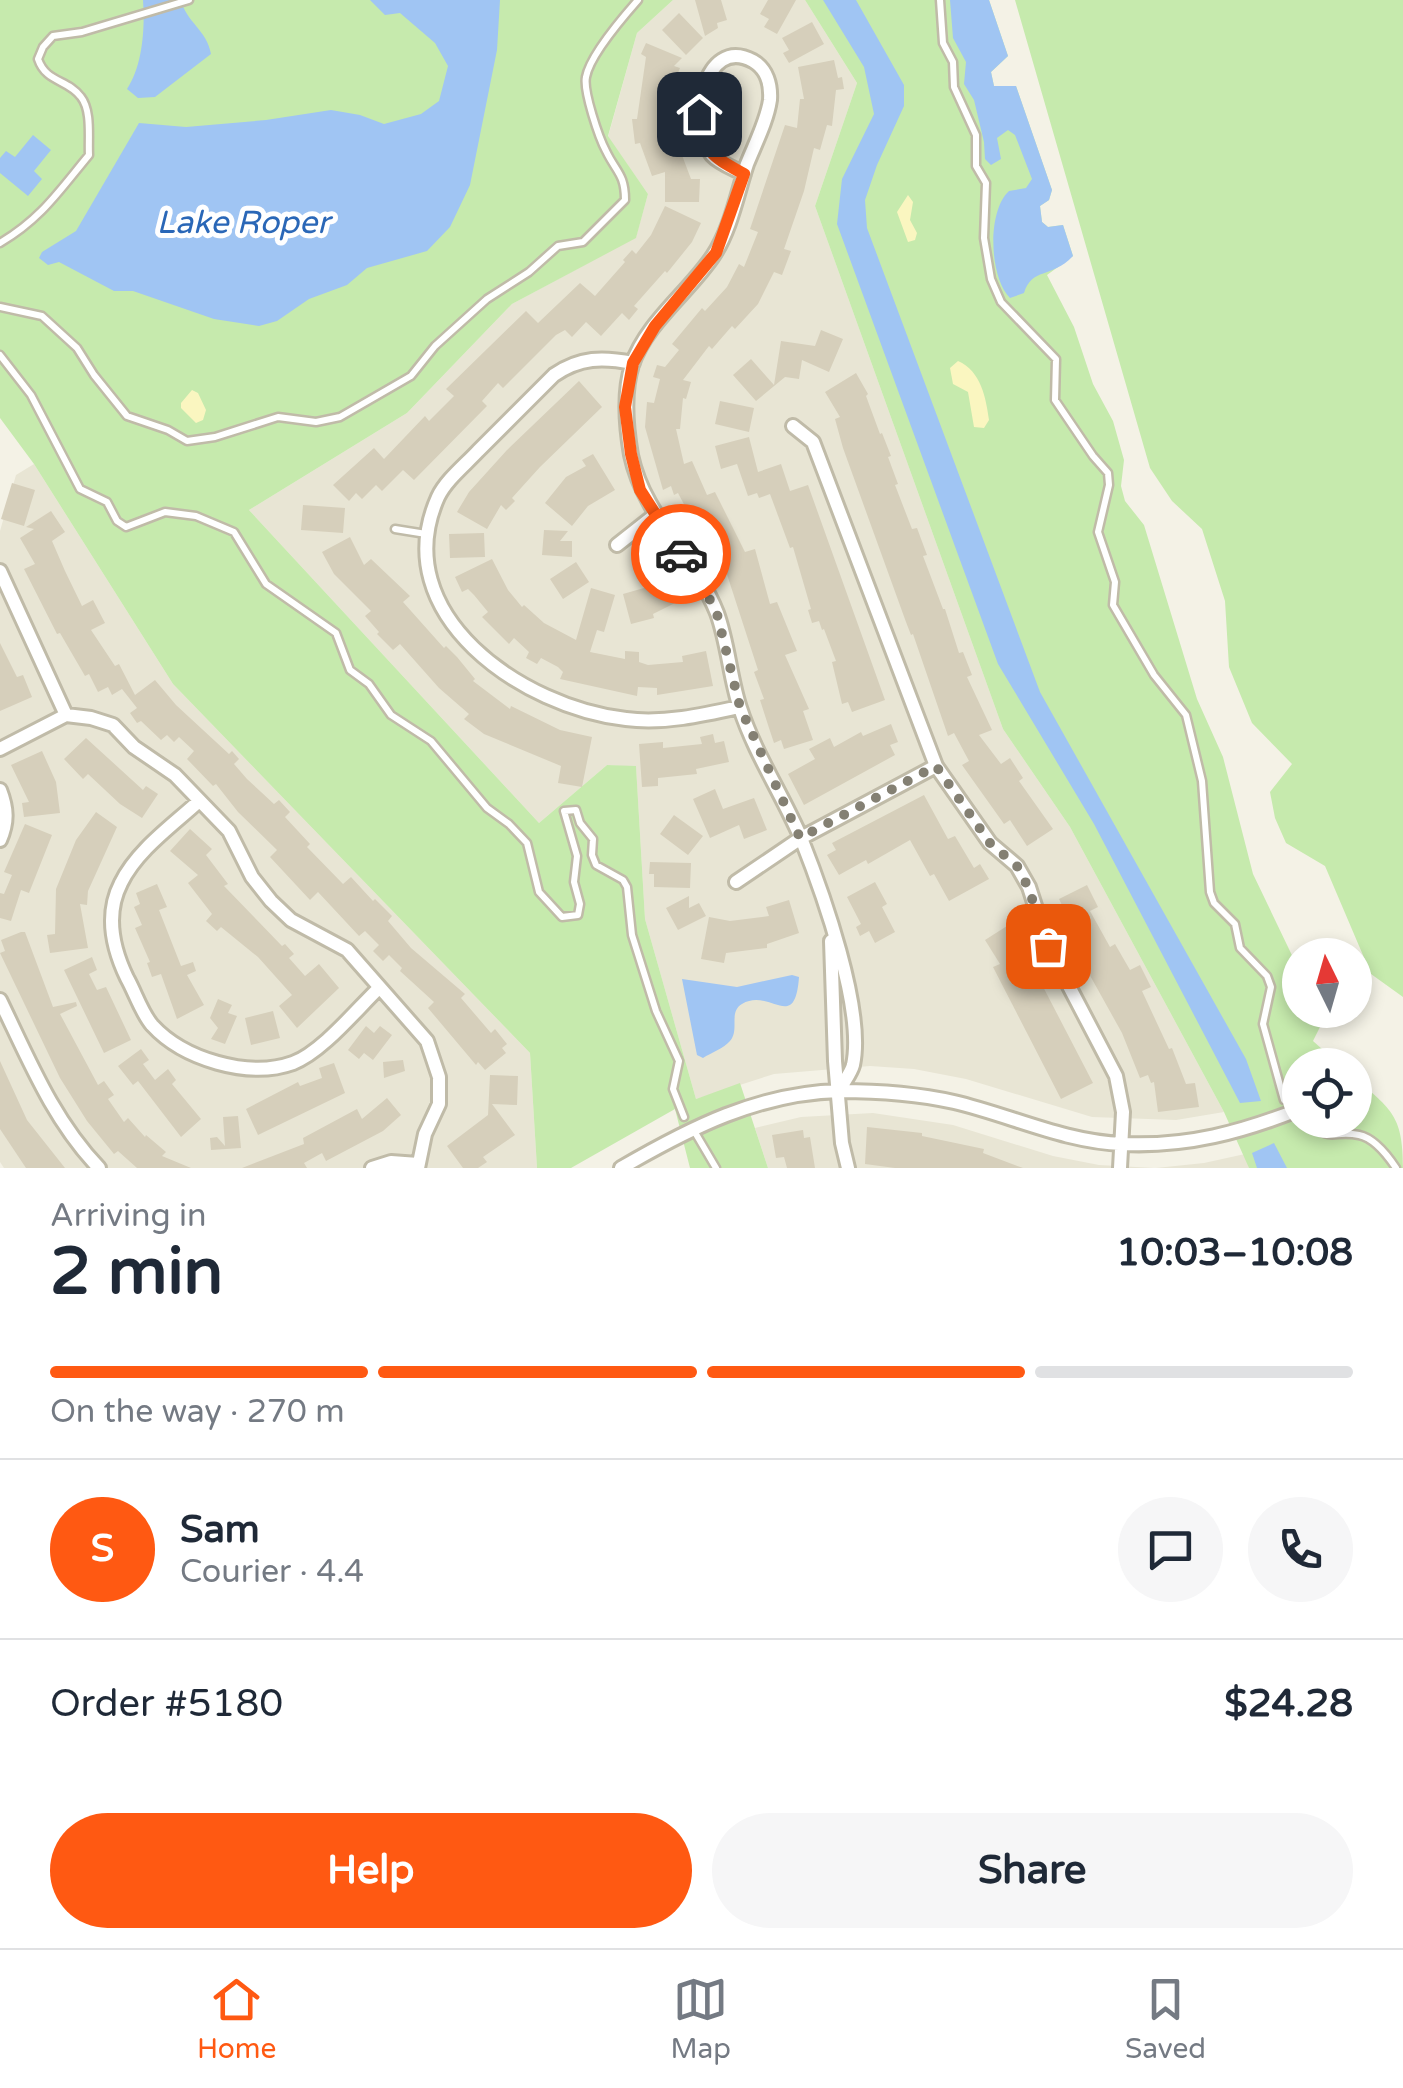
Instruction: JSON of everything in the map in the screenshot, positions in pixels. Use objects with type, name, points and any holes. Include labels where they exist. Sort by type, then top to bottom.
[{"type":"street","points":[[744,174],[712,156],[702,136],[699,114],[711,70],[723,60],[737,57],[755,62],[769,80],[770,102],[716,253],[655,326],[633,363],[625,407],[640,490],[700,580],[717,614],[740,707],[800,838],[848,980],[854,1029],[852,1066],[839,1091]]},
{"type":"street","points":[[633,363],[605,358],[588,360],[554,375],[439,495],[427,534],[427,569],[438,602],[456,628],[508,678],[542,697],[585,712],[629,720],[670,720],[740,707]]},
{"type":"street","points":[[792,426],[813,442],[936,766],[990,843],[1017,866],[1048,946],[1116,1076],[1124,1112],[1120,1168]]},
{"type":"street","points":[[617,545],[655,514]]},
{"type":"street","points":[[0,570],[66,715]]},
{"type":"street","points":[[0,748],[66,715],[113,725],[134,747],[175,776],[229,831],[252,877],[270,901],[291,920],[347,950],[426,1041],[439,1077],[438,1104],[425,1134],[418,1166],[391,1162],[372,1168]]},
{"type":"street","points":[[736,882],[800,838],[936,766]]},
{"type":"street","points":[[0,790],[6,806],[0,840]]},
{"type":"street","points":[[199,800],[133,864],[111,908],[112,938],[150,1023],[194,1057],[229,1065],[264,1067],[293,1063],[317,1048],[379,988]]},
{"type":"street","points":[[831,928],[834,1061],[848,1168]]},
{"type":"street","points":[[0,1000],[50,1103],[74,1142],[99,1168]]},
{"type":"street","points":[[621,1168],[688,1122],[769,1100],[839,1091],[953,1102],[1047,1130],[1122,1144],[1185,1144],[1246,1130],[1282,1117]]},
{"type":"lane","points":[[0,242],[24,230],[38,217],[89,155],[85,103],[80,94],[45,74],[38,59],[43,47],[53,36],[82,32],[189,0]]},
{"type":"lane","points":[[0,306],[42,316],[78,348],[127,416],[187,441],[215,437],[278,417],[316,422],[340,416],[411,376],[435,346],[487,298],[529,272],[558,246],[583,242],[626,200],[625,180],[604,149],[586,77],[610,33],[638,0]]},
{"type":"lane","points":[[940,0],[943,43],[954,62],[954,87],[976,135],[976,166],[986,183],[984,238],[992,279],[1001,302],[1056,359],[1055,400],[1108,473],[1109,486],[1098,532],[1115,582],[1113,605],[1154,675],[1186,715],[1202,781],[1210,892],[1219,911],[1235,924],[1240,948],[1267,976],[1270,988],[1263,1024],[1282,1093]]},
{"type":"lane","points":[[0,355],[31,395],[80,489],[106,502],[117,522],[126,526],[165,512],[196,516],[234,532],[266,584],[336,634],[350,670],[370,684],[391,716],[431,741],[487,808],[510,824],[527,843],[539,892],[562,917],[568,918],[578,915],[580,904],[574,882],[577,856],[564,811],[576,810],[580,823],[594,839],[592,855],[596,865],[627,887],[632,935],[656,1012],[679,1061],[673,1089],[716,1168]]},
{"type":"lane","points":[[395,529],[427,534]]},
{"type":"lane","points":[[1367,1138],[1396,1168]]},
{"type":"shaded area","points":[[673,0],[805,0],[857,83],[815,206],[1003,729],[1070,827],[1224,1112],[1176,1120],[1092,1117],[966,1079],[870,1066],[774,1074],[696,1099],[645,919],[636,767],[607,765],[539,823],[249,510],[407,413],[512,304],[636,237],[648,194],[608,137],[637,33]]},
{"type":"shaded area","points":[[34,464],[173,684],[530,1053],[537,1168],[4,1168],[0,1162],[0,531],[16,475]]},
{"type":"shaded area","points":[[873,1113],[953,1125],[1053,1156],[1099,1165],[1154,1168],[768,1168],[755,1128],[801,1117]]},
{"type":"shaded area","points":[[1245,1154],[1249,1168],[1156,1168],[1204,1163]]},
{"type":"green space","points":[[0,0],[673,0],[637,33],[608,136],[648,194],[636,238],[512,304],[407,413],[249,510],[539,823],[607,765],[636,766],[645,919],[696,1099],[740,1083],[768,1168],[690,1168],[675,1109],[571,1168],[537,1168],[530,1053],[173,684],[34,464],[0,418]]},
{"type":"green space","points":[[805,0],[989,0],[1008,56],[991,72],[994,86],[1016,86],[1052,190],[1049,200],[1040,206],[1042,222],[1048,227],[1063,225],[1073,256],[1047,275],[1074,327],[1093,384],[1113,421],[1124,460],[1121,486],[1125,501],[1144,525],[1197,699],[1223,757],[1253,874],[1284,938],[1282,1028],[1320,1028],[1313,1041],[1321,1048],[1282,1048],[1282,1138],[1372,1138],[1372,1093],[1398,1125],[1403,1168],[1249,1168],[1224,1112],[1070,827],[1003,729],[815,206],[857,83]]},
{"type":"green space","points":[[1015,0],[1403,0],[1403,997],[1372,975],[1372,938],[1356,938],[1325,866],[1286,843],[1275,818],[1270,792],[1292,764],[1252,723],[1229,667],[1225,601],[1202,529],[1172,501],[1150,468]]},
{"type":"sand","points":[[908,195],[913,202],[910,220],[917,233],[915,240],[908,242],[897,212]]},
{"type":"sand","points":[[958,361],[972,371],[981,386],[989,420],[984,428],[974,427],[968,392],[953,384],[950,368]]},
{"type":"sand","points":[[192,390],[198,393],[206,410],[203,420],[196,423],[181,408]]},
{"type":"water","points":[[143,0],[181,0],[211,54],[155,97],[138,98],[127,89],[142,46]]},
{"type":"water","name":"Lake Roper","points":[[370,0],[500,0],[497,50],[470,185],[450,227],[427,251],[367,268],[347,285],[309,299],[277,321],[259,326],[214,319],[133,291],[114,291],[59,262],[48,265],[39,258],[42,252],[76,231],[139,123],[186,127],[331,110],[384,124],[421,114],[439,101],[448,66],[435,43],[400,13],[385,15]]},
{"type":"water","points":[[823,0],[856,0],[904,85],[904,106],[865,200],[867,228],[1040,692],[1246,1059],[1261,1101],[1240,1103],[1094,824],[998,664],[837,224],[842,179],[874,114],[864,67]]},
{"type":"water","points":[[950,0],[989,0],[1008,56],[991,72],[994,86],[1016,86],[1052,190],[1049,200],[1040,206],[1042,222],[1048,227],[1063,225],[1073,256],[1032,279],[1024,293],[1010,298],[998,275],[994,228],[1002,200],[1009,191],[1026,188],[1032,179],[1015,135],[1008,130],[997,138],[1001,159],[991,165],[985,159],[974,100],[964,84],[966,62],[953,38]]},
{"type":"water","points":[[33,135],[51,150],[34,171],[42,179],[28,196],[0,173],[0,158],[6,151],[15,157]]},
{"type":"water","points":[[792,975],[799,977],[792,1003],[780,1006],[752,1000],[742,1004],[736,1012],[730,1041],[703,1058],[697,1055],[682,979],[737,987]]},
{"type":"water","points":[[1274,1143],[1287,1168],[1257,1168],[1252,1153]]},
{"type":"building","points":[[695,0],[721,0],[727,20],[717,23],[718,28],[705,36]]},
{"type":"building","points":[[768,0],[796,0],[777,34],[764,27],[769,19],[760,14]]},
{"type":"building","points":[[679,13],[703,38],[686,55],[662,30]]},
{"type":"building","points":[[812,22],[824,44],[789,63],[783,53],[789,50],[782,38]]},
{"type":"building","points":[[646,43],[682,58],[674,66],[680,68],[668,109],[661,109],[665,146],[677,142],[691,179],[700,179],[699,202],[665,202],[665,172],[652,176],[640,143],[635,144],[632,119],[637,119],[646,57],[641,54]]},
{"type":"building","points":[[834,60],[844,89],[836,90],[832,126],[827,125],[820,150],[814,148],[784,249],[791,251],[782,275],[774,272],[758,304],[712,349],[709,346],[683,380],[691,382],[686,399],[683,398],[680,429],[676,429],[684,464],[692,461],[707,495],[715,492],[745,552],[755,549],[770,604],[777,602],[797,651],[785,655],[809,709],[803,711],[813,740],[784,749],[781,740],[774,743],[769,728],[754,672],[758,670],[722,559],[714,544],[707,548],[678,493],[674,495],[671,486],[663,490],[645,427],[647,402],[654,403],[660,379],[653,377],[657,365],[665,367],[679,350],[672,344],[702,308],[705,311],[727,287],[739,264],[744,267],[758,232],[750,229],[785,125],[797,128],[800,99],[804,99],[798,67]]},
{"type":"building","points":[[665,206],[701,223],[692,242],[667,273],[634,306],[638,309],[629,320],[622,313],[601,336],[586,322],[572,337],[565,330],[556,335],[503,388],[498,383],[482,401],[487,406],[414,480],[403,470],[382,491],[376,485],[362,499],[356,493],[349,501],[333,485],[374,448],[384,459],[425,416],[429,421],[454,396],[446,389],[526,311],[538,323],[580,283],[595,296],[632,250],[636,254],[651,235]]},
{"type":"building","points":[[821,330],[843,339],[829,372],[802,360],[799,379],[785,377],[756,401],[733,375],[751,359],[774,385],[781,341],[815,346]]},
{"type":"building","points":[[856,373],[891,456],[888,457],[898,484],[895,485],[912,529],[917,528],[927,555],[923,556],[959,653],[963,652],[972,675],[967,677],[992,730],[979,735],[1001,764],[1010,758],[1023,778],[1019,781],[1053,829],[1027,846],[1010,820],[1004,824],[962,765],[969,761],[954,733],[948,736],[843,448],[835,419],[840,417],[825,392]]},
{"type":"building","points":[[579,381],[602,407],[540,467],[512,498],[515,501],[506,510],[501,505],[487,529],[457,512],[469,492],[507,450]]},
{"type":"building","points":[[720,401],[754,408],[749,432],[715,424]]},
{"type":"building","points":[[749,437],[758,472],[781,464],[790,491],[808,485],[885,700],[852,712],[848,702],[842,704],[832,662],[836,661],[819,621],[812,623],[793,547],[790,548],[770,494],[748,496],[737,464],[721,469],[715,446]]},
{"type":"building","points":[[593,454],[615,490],[588,506],[572,526],[545,503],[566,477],[586,466],[582,460]]},
{"type":"building","points":[[12,483],[35,490],[24,526],[1,519]]},
{"type":"building","points":[[303,505],[345,508],[343,533],[301,530]]},
{"type":"building","points":[[51,511],[65,532],[52,541],[65,571],[82,606],[93,600],[105,623],[91,630],[115,666],[119,664],[135,695],[155,680],[229,754],[232,751],[239,759],[234,764],[247,779],[274,804],[279,800],[290,812],[285,817],[310,844],[307,847],[343,884],[351,877],[392,916],[388,921],[411,948],[465,994],[461,998],[491,1033],[495,1029],[507,1044],[502,1048],[506,1053],[485,1070],[478,1062],[476,1065],[428,1008],[434,1002],[400,971],[402,968],[389,955],[383,961],[373,951],[379,945],[365,931],[359,936],[318,892],[310,900],[270,857],[277,850],[216,784],[213,786],[187,759],[194,751],[179,737],[174,742],[167,735],[161,740],[141,721],[137,723],[130,713],[137,708],[122,689],[112,695],[108,687],[98,692],[89,674],[85,676],[60,633],[57,634],[24,569],[35,564],[20,538],[34,529],[26,527]]},
{"type":"building","points":[[544,530],[568,531],[560,541],[572,541],[572,557],[542,555]]},
{"type":"building","points":[[484,533],[485,557],[450,558],[449,534]]},
{"type":"building","points":[[350,537],[364,565],[371,559],[410,596],[403,602],[457,657],[473,681],[510,709],[511,706],[560,730],[592,737],[582,787],[558,783],[561,766],[484,734],[464,719],[469,714],[439,688],[400,644],[393,650],[377,634],[365,616],[371,611],[334,574],[322,552]]},
{"type":"building","points":[[492,559],[522,607],[576,640],[591,588],[615,595],[604,632],[597,630],[590,652],[625,659],[625,651],[639,652],[639,662],[648,665],[683,662],[682,656],[706,651],[713,686],[657,695],[657,688],[638,687],[637,696],[560,679],[563,672],[558,667],[541,658],[537,664],[526,658],[529,652],[514,638],[509,644],[482,617],[488,612],[474,595],[468,589],[462,592],[455,577]]},
{"type":"building","points":[[576,562],[589,582],[563,599],[550,579]]},
{"type":"building","points":[[670,568],[685,598],[653,614],[654,618],[631,624],[623,594],[651,586],[648,579]]},
{"type":"building","points":[[0,643],[17,677],[23,675],[32,697],[0,711]]},
{"type":"building","points":[[891,724],[898,742],[890,745],[895,755],[804,805],[788,774],[815,759],[809,749],[830,738],[834,747],[861,732],[863,736]]},
{"type":"building","points":[[713,734],[715,743],[724,741],[729,762],[696,769],[697,774],[658,778],[658,786],[642,787],[639,744],[663,742],[663,748],[702,744],[700,737]]},
{"type":"building","points":[[86,738],[143,790],[146,786],[158,794],[142,818],[120,804],[88,774],[83,779],[64,759]]},
{"type":"building","points":[[42,751],[56,782],[60,813],[24,817],[22,803],[29,802],[11,765]]},
{"type":"building","points":[[715,789],[723,809],[754,798],[767,830],[744,839],[739,825],[710,838],[693,799]]},
{"type":"building","points":[[924,795],[948,839],[955,836],[974,868],[980,864],[989,879],[949,901],[910,840],[839,875],[827,855],[836,850],[832,843]]},
{"type":"building","points":[[96,812],[117,827],[88,891],[87,905],[80,904],[88,948],[50,953],[47,935],[55,934],[56,889],[76,840]]},
{"type":"building","points":[[674,815],[703,836],[688,855],[660,834]]},
{"type":"building","points":[[25,824],[52,835],[29,893],[21,890],[11,921],[0,918],[0,893],[4,894],[12,875],[4,872]]},
{"type":"building","points":[[190,829],[212,849],[206,855],[228,884],[224,886],[294,954],[289,958],[305,976],[319,964],[339,988],[297,1028],[279,1006],[292,995],[258,957],[221,927],[217,931],[206,921],[212,914],[188,883],[198,875],[170,851]]},
{"type":"building","points":[[650,862],[691,863],[690,888],[654,887]]},
{"type":"building","points":[[875,882],[895,932],[875,943],[869,931],[860,936],[856,927],[861,924],[847,897]]},
{"type":"building","points":[[157,884],[167,907],[159,910],[181,966],[193,962],[196,971],[187,975],[204,1005],[177,1019],[161,974],[152,977],[147,963],[150,962],[135,928],[142,925],[134,907],[140,904],[136,893]]},
{"type":"building","points":[[1087,885],[1098,907],[1090,911],[1110,947],[1115,944],[1130,970],[1140,965],[1151,987],[1142,991],[1186,1084],[1195,1083],[1199,1107],[1158,1112],[1154,1082],[1148,1075],[1140,1078],[1122,1033],[1073,945],[1081,942],[1075,932],[1082,929],[1070,906],[1064,909],[1059,899]]},
{"type":"building","points":[[689,896],[689,908],[699,903],[706,916],[678,930],[666,908]]},
{"type":"building","points":[[789,900],[799,933],[767,944],[767,948],[726,953],[724,963],[701,959],[709,917],[730,921],[769,916],[766,907]]},
{"type":"building","points":[[1007,926],[1014,936],[1009,939],[1019,955],[1025,952],[1093,1083],[1061,1099],[993,967],[1000,964],[985,940]]},
{"type":"building","points":[[25,932],[53,1007],[76,1002],[77,1006],[60,1014],[98,1085],[104,1081],[114,1095],[108,1099],[124,1122],[128,1118],[166,1152],[162,1156],[191,1168],[137,1168],[118,1151],[114,1154],[87,1121],[60,1078],[0,953],[5,951],[1,940]]},
{"type":"building","points":[[92,957],[97,970],[89,974],[97,990],[106,987],[131,1040],[104,1053],[64,970]]},
{"type":"building","points":[[218,999],[232,1005],[228,1013],[237,1016],[225,1044],[211,1039],[218,1028],[210,1018]]},
{"type":"building","points":[[273,1011],[280,1038],[251,1045],[245,1018]]},
{"type":"building","points":[[366,1026],[374,1033],[380,1026],[392,1035],[373,1060],[364,1053],[359,1059],[348,1050]]},
{"type":"building","points":[[141,1049],[149,1060],[143,1064],[155,1080],[168,1069],[176,1080],[172,1084],[201,1119],[181,1137],[138,1081],[133,1085],[118,1066]]},
{"type":"building","points":[[403,1060],[405,1071],[384,1078],[383,1062]]},
{"type":"building","points":[[0,1061],[27,1120],[65,1168],[26,1168],[0,1129]]},
{"type":"building","points":[[334,1063],[345,1093],[258,1135],[246,1109],[298,1082],[300,1086],[322,1078],[319,1068]]},
{"type":"building","points":[[490,1075],[518,1076],[517,1105],[492,1104],[515,1135],[483,1157],[487,1162],[478,1168],[463,1168],[447,1146],[488,1115]]},
{"type":"building","points":[[387,1098],[401,1115],[383,1131],[326,1161],[322,1153],[304,1163],[307,1168],[242,1168],[304,1144],[303,1138],[357,1109],[362,1119]]},
{"type":"building","points":[[238,1116],[241,1148],[211,1150],[210,1138],[217,1137],[225,1146],[223,1117]]},
{"type":"building","points":[[867,1127],[922,1133],[984,1149],[983,1153],[1023,1168],[895,1168],[865,1164]]},
{"type":"building","points":[[803,1130],[804,1138],[810,1137],[815,1168],[787,1168],[784,1157],[776,1158],[772,1135]]},
{"type":"way so far","points":[[681,554],[717,614],[740,707],[800,838],[936,766],[990,843],[1017,866],[1048,946]]},
{"type":"route","points":[[681,554],[640,490],[625,407],[633,363],[655,326],[716,253],[744,174],[712,156],[702,136],[699,114]]}]
